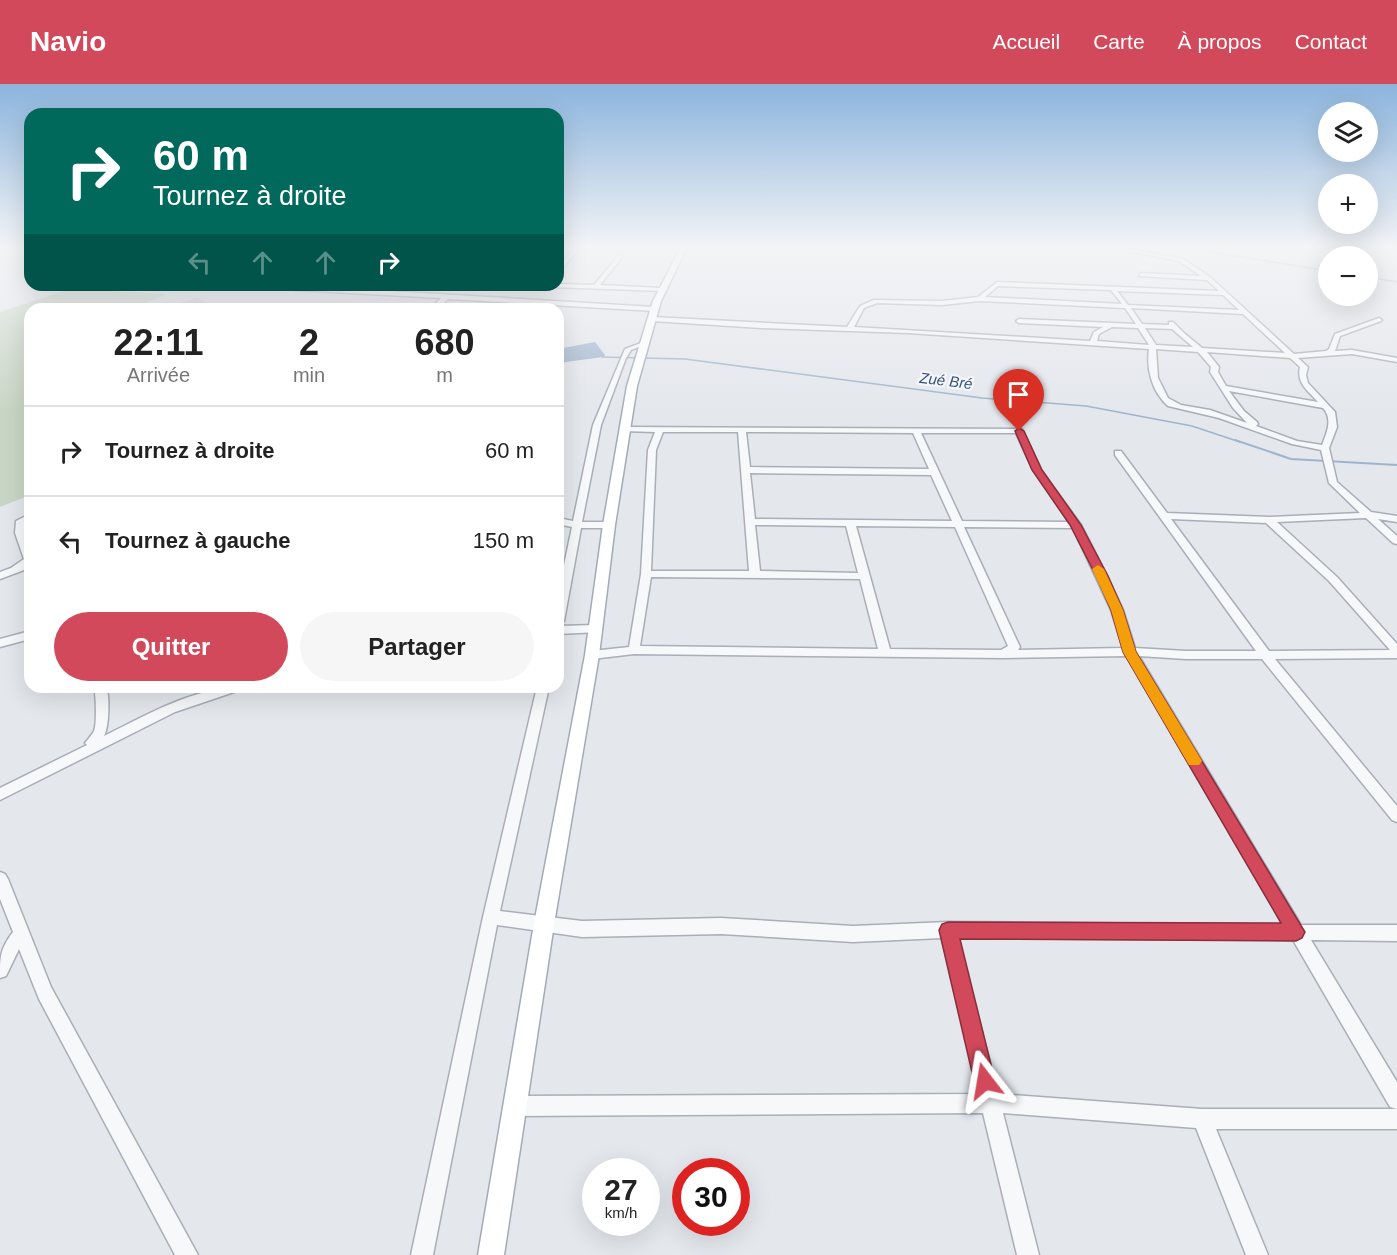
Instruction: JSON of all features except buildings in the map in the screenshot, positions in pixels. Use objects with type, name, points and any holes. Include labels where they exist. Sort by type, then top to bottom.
[{"type":"main road","points":[[491,1255],[544,924],[592,655],[624,429],[643,344],[657,302]]},
{"type":"street","points":[[511,302],[533,303]]},
{"type":"street","points":[[850,328],[862,307],[874,302]]},
{"type":"street","points":[[897,302],[955,302]]},
{"type":"street","points":[[995,302],[1013,305],[1126,305],[1242,312]]},
{"type":"street","points":[[1123,302],[1154,346]]},
{"type":"street","points":[[1232,302],[1295,356],[1304,367],[1302,375],[1305,384],[1331,412],[1333,427],[1326,448],[1333,483],[1397,541]]},
{"type":"street","points":[[564,306],[761,326],[850,328],[1295,356],[1352,352],[1397,360]]},
{"type":"street","points":[[1028,339],[1019,318],[1112,325],[1173,325],[1211,359],[1215,367],[1214,372],[1239,413],[1270,434]]},
{"type":"street","points":[[1328,353],[1332,350],[1337,335],[1379,320]]},
{"type":"street","points":[[1094,342],[1096,333],[1112,325]]},
{"type":"street","points":[[564,591],[597,425],[628,349],[643,344]]},
{"type":"street","points":[[1154,346],[1152,352],[1156,387],[1170,404],[1207,412],[1294,443],[1326,448]]},
{"type":"street","points":[[1224,388],[1327,406]]},
{"type":"street","points":[[624,429],[1019,431],[1037,470],[1076,525],[1117,610],[1130,652],[1397,1100]]},
{"type":"street","points":[[634,650],[645,574],[652,450],[660,429]]},
{"type":"street","points":[[742,430],[755,576]]},
{"type":"street","points":[[916,431],[1014,647],[1003,654]]},
{"type":"street","points":[[1118,453],[1265,654],[1397,816]]},
{"type":"street","points":[[745,470],[934,472]]},
{"type":"street","points":[[1166,516],[1269,520],[1372,516],[1397,519]]},
{"type":"street","points":[[24,520],[21,521],[20,533],[24,545]]},
{"type":"street","points":[[1269,520],[1333,579],[1397,652]]},
{"type":"street","points":[[564,522],[577,525],[609,525]]},
{"type":"street","points":[[750,522],[1076,525]]},
{"type":"street","points":[[850,523],[885,652]]},
{"type":"street","points":[[15,570],[24,564]]},
{"type":"street","points":[[0,576],[24,567]]},
{"type":"street","points":[[645,574],[755,576],[807,573],[863,576]]},
{"type":"street","points":[[564,630],[596,629]]},
{"type":"street","points":[[0,643],[24,637]]},
{"type":"street","points":[[592,655],[634,650],[1003,654],[1397,652]]},
{"type":"street","points":[[71,757],[102,733],[104,716],[100,700],[103,693]]},
{"type":"street","points":[[0,794],[171,709],[218,693]]},
{"type":"street","points":[[422,1255],[491,916],[542,693]]},
{"type":"street","points":[[0,879],[45,993],[187,1255]]},
{"type":"street","points":[[491,916],[582,929],[721,926],[843,934],[948,930],[1397,933]]},
{"type":"street","points":[[948,930],[1028,1255]]},
{"type":"street","points":[[0,970],[10,948],[21,935]]},
{"type":"street","points":[[515,1106],[990,1103],[1202,1119],[1397,1119]]},
{"type":"street","points":[[1202,1119],[1257,1255]]},
{"type":"green space","points":[[32,302],[149,302],[146,303],[27,303]]},
{"type":"green space","points":[[185,302],[208,303],[180,303]]},
{"type":"green space","points":[[24,304],[24,497],[0,507],[0,312]]},
{"type":"water","points":[[595,342],[605,355],[564,362],[564,348]]},
{"type":"waterway","name":"Zué Bré","points":[[602,357],[685,359],[982,398],[1086,406],[1192,426],[1240,442]]},
{"type":"waterway","name":"Zué Bré","points":[[1235,440],[1291,459],[1397,465]]},
{"type":"slow traffic","points":[[1098,569],[1117,610],[1130,652],[1194,761]]},
{"type":"route","points":[[985,1081],[948,930],[1296,932],[1130,652],[1117,610],[1102,576],[1076,525],[1037,470],[1019,431]]}]
